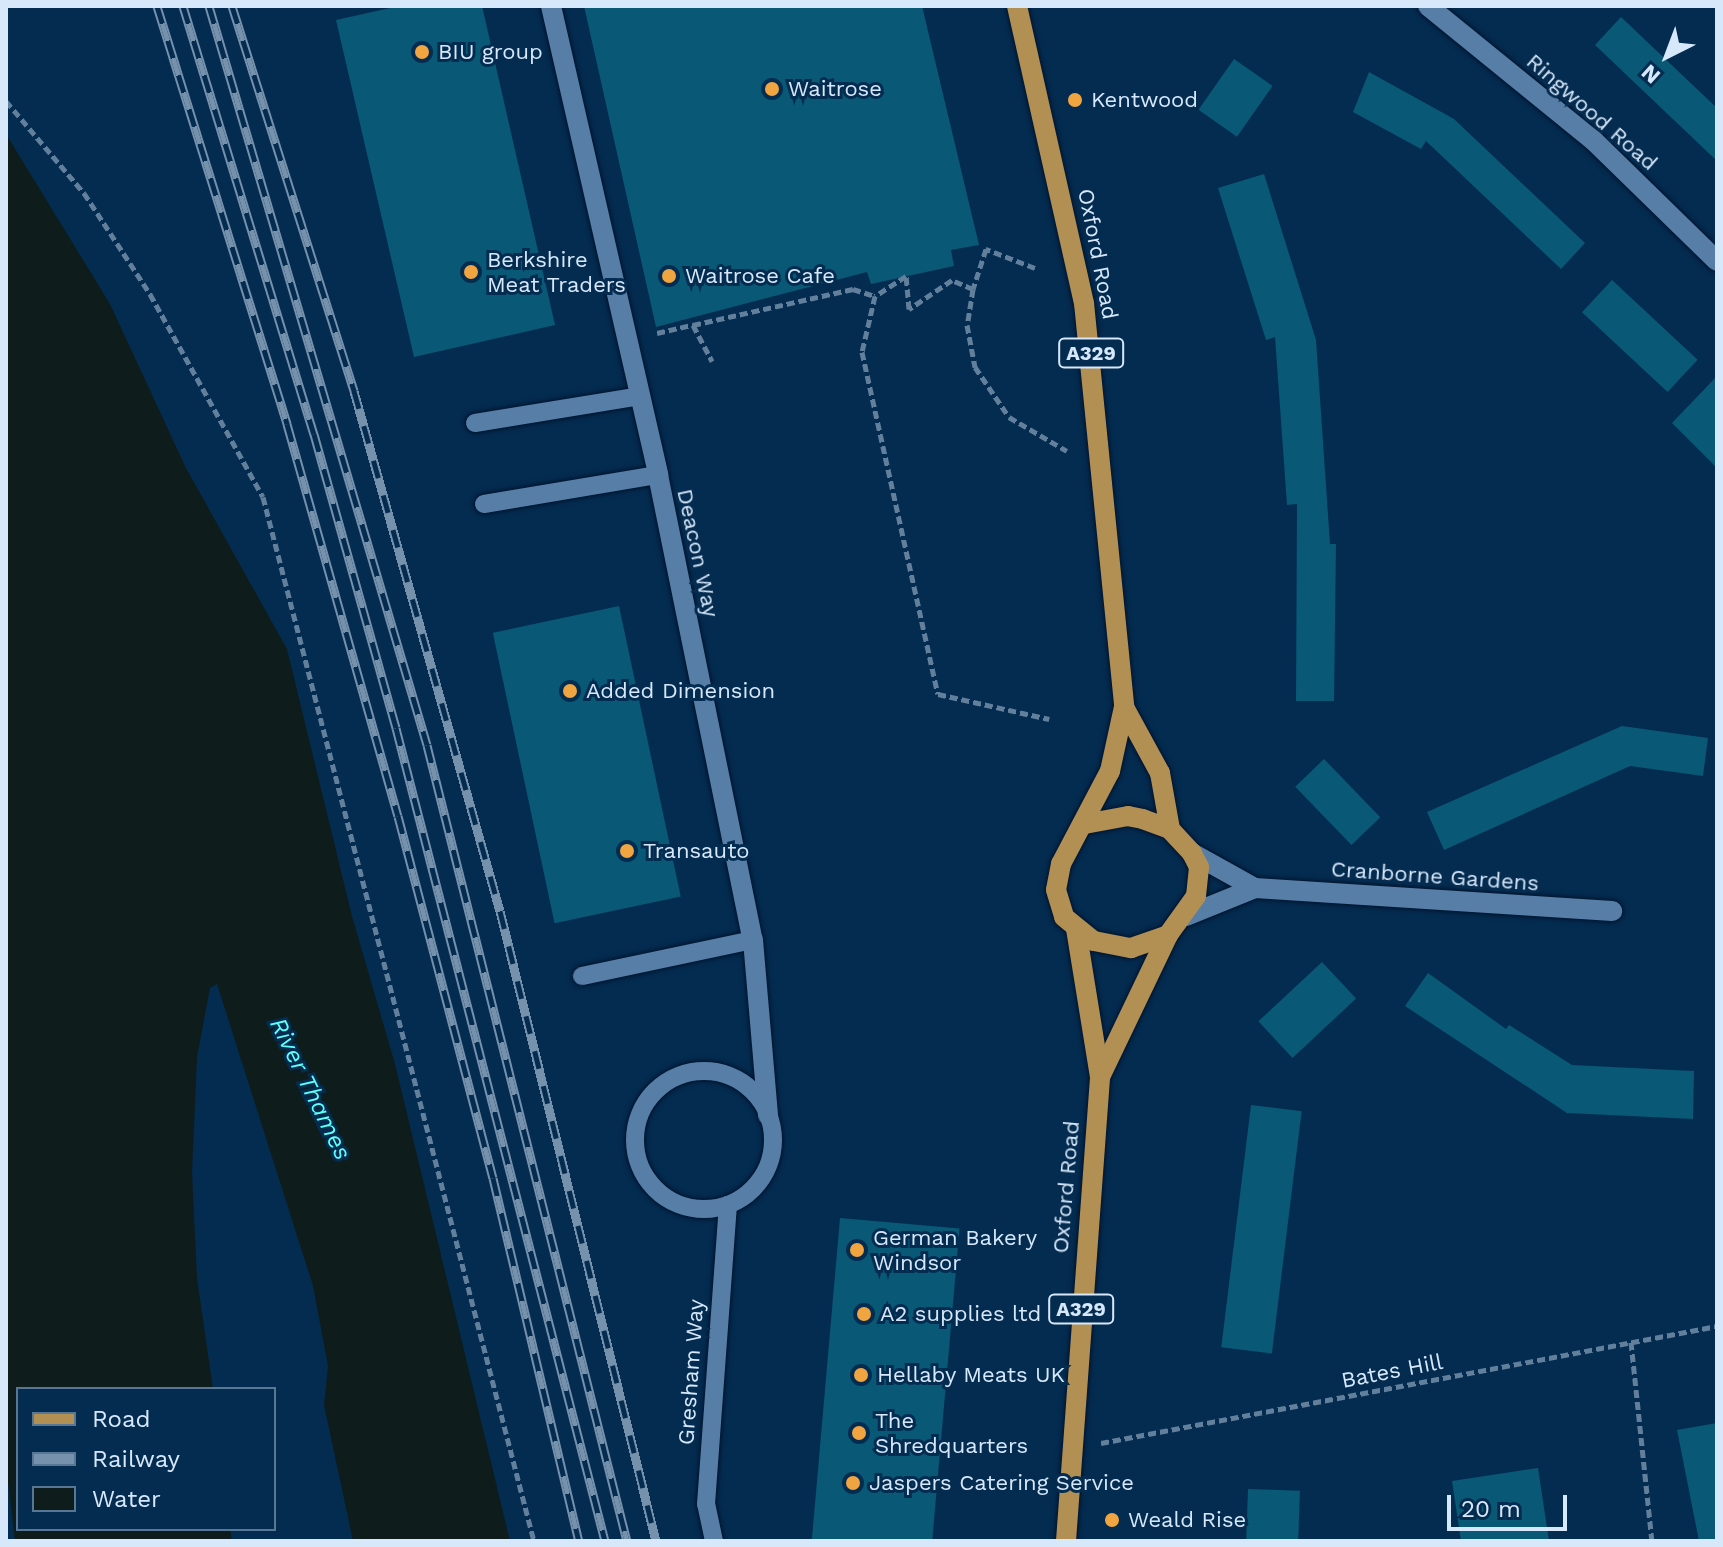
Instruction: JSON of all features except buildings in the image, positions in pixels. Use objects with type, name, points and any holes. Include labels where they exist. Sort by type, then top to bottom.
[{"type":"main road","name":"Oxford Road","points":[[1017,6],[1084,303],[1106,477],[1124,707],[1110,771],[1085,824]]},
{"type":"main road","name":"Oxford Road","points":[[1124,707],[1160,773],[1170,829]]},
{"type":"main road","points":[[1128,816],[1170,829],[1192,853],[1199,881],[1186,916],[1168,935],[1131,948],[1094,941],[1064,917],[1056,890],[1061,864],[1085,824],[1128,816]]},
{"type":"main road","name":"Oxford Road","points":[[1066,1541],[1100,1077],[1076,929]]},
{"type":"main road","name":"Oxford Road","points":[[1100,1077],[1168,935]]},
{"type":"street","name":"Deacon Way","points":[[551,6],[658,475],[753,940],[768,1115]]},
{"type":"street","name":"Ringwood Road","points":[[1428,6],[1593,140],[1717,261]]},
{"type":"street","name":"Cranborne Gardens","points":[[1192,853],[1255,888],[1612,911]]},
{"type":"street","name":"Cranborne Gardens","points":[[1186,916],[1255,888]]},
{"type":"lane","points":[[475,423],[640,396]]},
{"type":"lane","points":[[484,504],[658,475]]},
{"type":"lane","points":[[582,976],[753,940]]},
{"type":"lane","points":[[728,1205],[694,1208],[661,1195],[637,1157],[634,1134],[640,1112],[672,1078],[694,1071],[738,1080],[768,1115]]},
{"type":"lane","name":"Deacon Way","points":[[728,1205],[747,1194],[767,1168],[773,1136],[768,1115]]},
{"type":"lane","name":"Gresham Way","points":[[714,1541],[706,1504],[728,1205]]},
{"type":"path","points":[[6,101],[84,193],[150,294],[263,497],[534,1541]]},
{"type":"path","points":[[1035,268],[986,249],[973,289],[967,325],[975,367],[1009,417],[1067,451]]},
{"type":"path","points":[[973,289],[952,280],[909,309],[906,276],[875,296],[862,352],[938,694],[1049,719]]},
{"type":"path","points":[[653,334],[853,289],[875,296]]},
{"type":"path","points":[[693,325],[712,361]]},
{"type":"path","name":"Bates Hill","points":[[1073,1449],[1717,1326]]},
{"type":"path","points":[[1631,1342],[1652,1541]]},
{"type":"water","name":"River Thames","points":[[6,134],[110,304],[186,468],[287,649],[352,916],[395,1064],[510,1541],[353,1541],[324,1405],[328,1366],[313,1286],[217,984],[210,988],[197,1057],[192,1172],[197,1278],[213,1387],[16,1387],[16,1531],[230,1531],[232,1541],[15,1541],[6,1465]]},
{"type":"railway","points":[[157,6],[287,424],[398,816],[493,1178],[579,1541]]},
{"type":"railway","points":[[183,6],[314,434],[396,728],[605,1541]]},
{"type":"railway","points":[[209,6],[427,745],[627,1541]]},
{"type":"railway","points":[[232,6],[354,391],[500,911],[656,1541]]},
{"type":"place","name":"BIU group","points":[[422,52]]},
{"type":"place","name":"Waitrose","points":[[772,89]]},
{"type":"place","name":"Kentwood","points":[[1075,100]]},
{"type":"place","name":"Berkshire Meat Traders","points":[[471,272]]},
{"type":"place","name":"Waitrose Cafe","points":[[669,276]]},
{"type":"place","name":"Added Dimension","points":[[570,691]]},
{"type":"place","name":"Transauto","points":[[627,851]]},
{"type":"place","name":"German Bakery Windsor","points":[[857,1250]]},
{"type":"place","name":"A2 supplies ltd","points":[[864,1314]]},
{"type":"place","name":"Hellaby Meats UK","points":[[861,1375]]},
{"type":"place","name":"The Shredquarters","points":[[859,1433]]},
{"type":"place","name":"Jaspers Catering Service","points":[[853,1483]]},
{"type":"place","name":"Weald Rise","points":[[1112,1520]]}]
